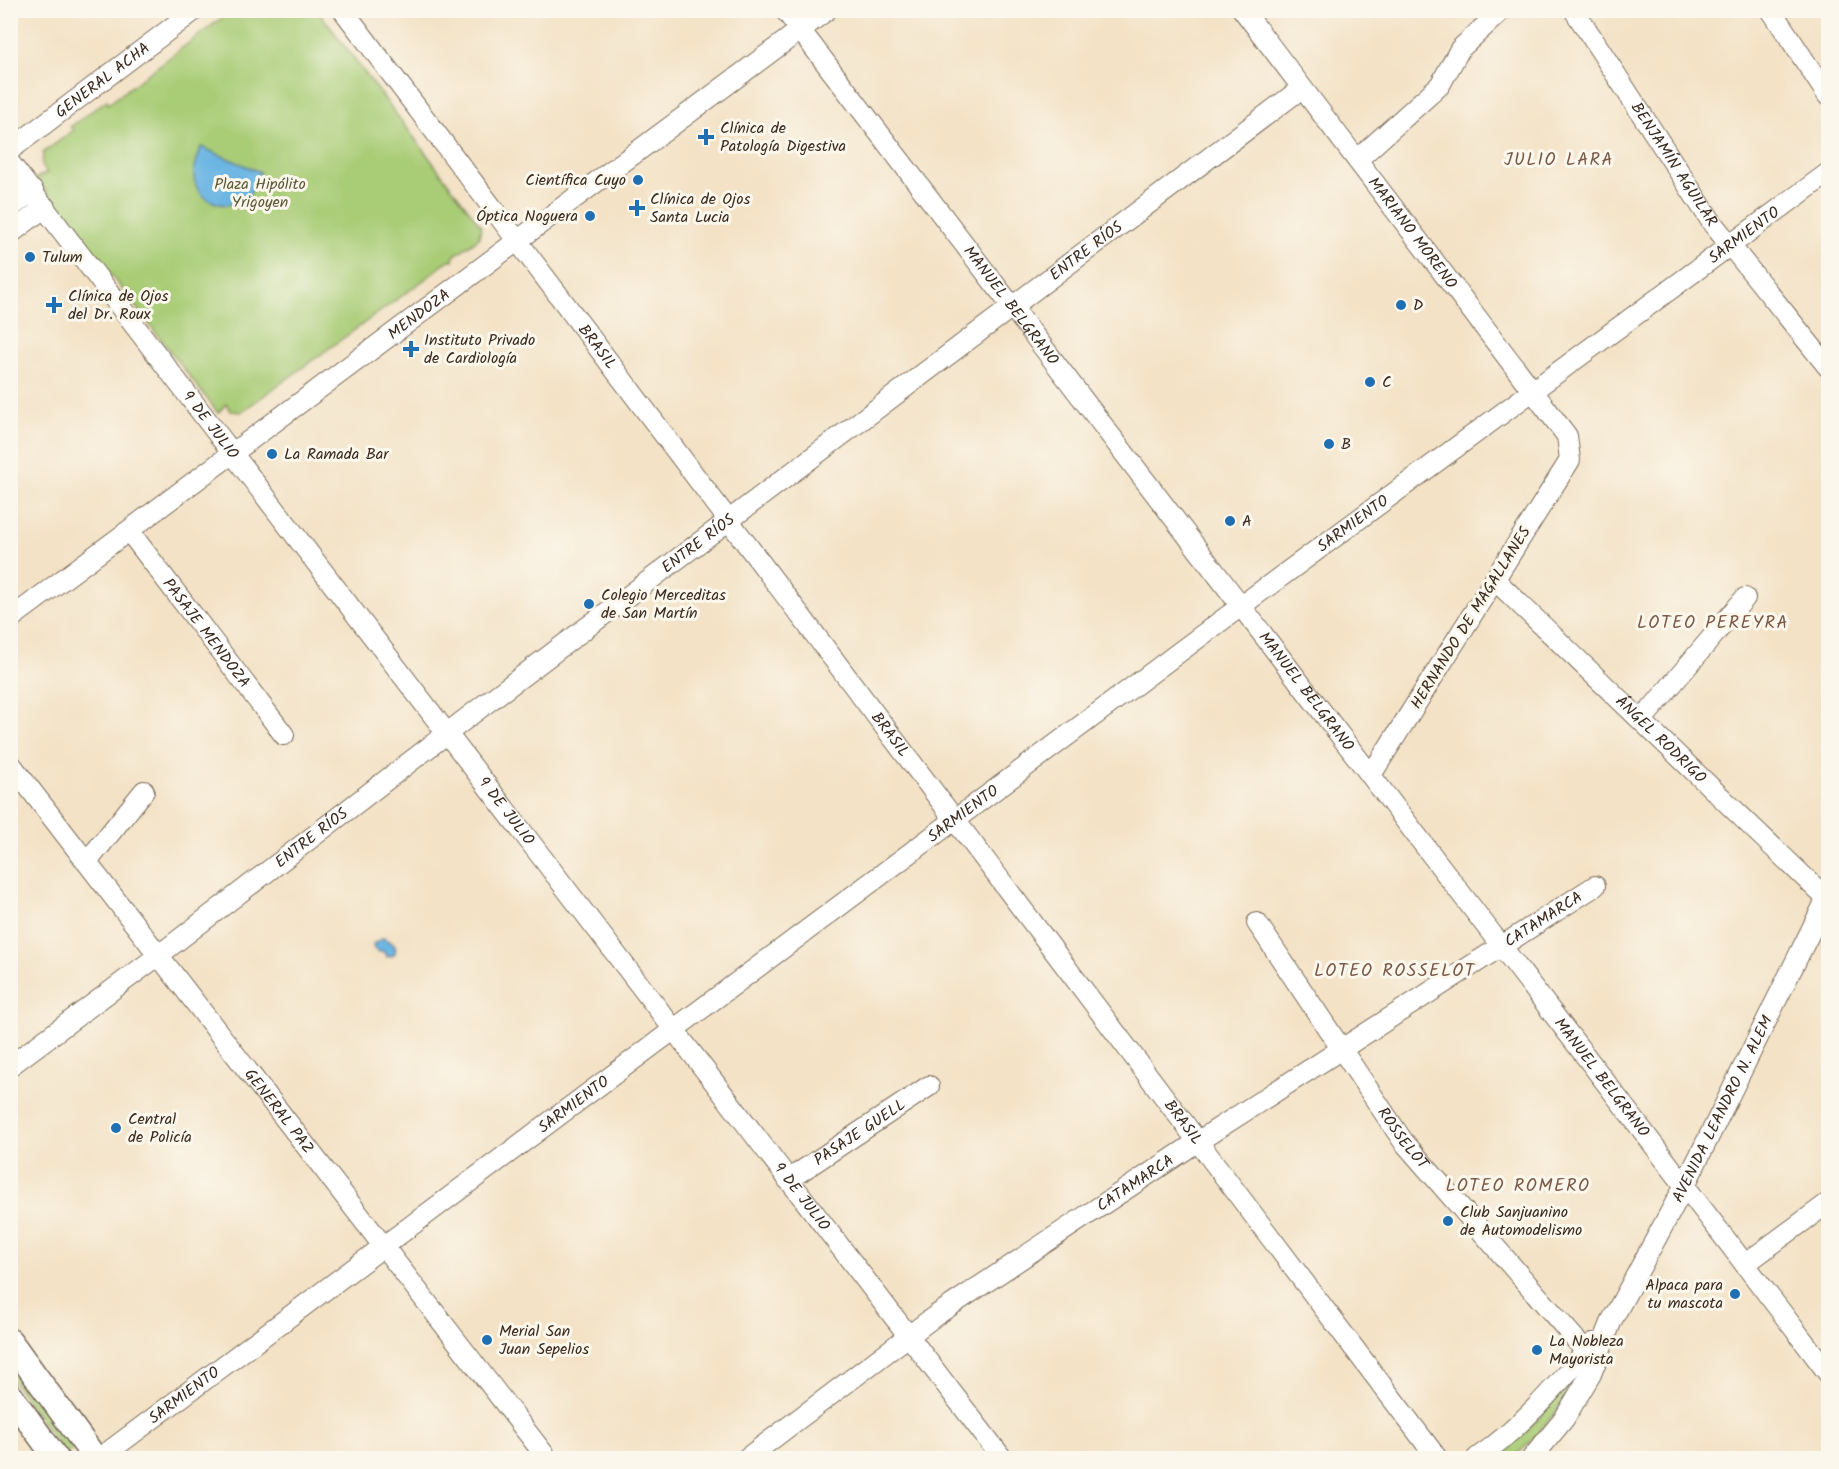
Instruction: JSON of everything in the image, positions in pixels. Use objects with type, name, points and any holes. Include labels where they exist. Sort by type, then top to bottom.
[{"type":"main road","points":[[10,1341],[98,1458]]},
{"type":"main road","points":[[10,1395],[56,1458]]},
{"type":"street","name":"GENERAL ACHA","points":[[10,150],[195,10]]},
{"type":"street","name":"BRASIL","points":[[343,10],[516,242],[729,520],[1437,1458]]},
{"type":"street","name":"MANUEL BELGRANO","points":[[785,10],[1828,1373]]},
{"type":"street","name":"MENDOZA","points":[[10,619],[827,10]]},
{"type":"street","name":"MARIANO MORENO","points":[[1243,10],[1567,435],[1570,460]]},
{"type":"street","points":[[1357,160],[1440,86],[1460,49],[1502,10]]},
{"type":"street","name":"BENJAMÍN AGUILAR","points":[[1575,10],[1713,224],[1828,367]]},
{"type":"street","points":[[1771,10],[1828,96]]},
{"type":"street","name":"ENTRE RÍOS","points":[[10,1066],[1302,88]]},
{"type":"street","name":"9 DE JULIO","points":[[10,163],[1002,1458]]},
{"type":"street","name":"SARMIENTO","points":[[98,1458],[1241,606],[1828,173]]},
{"type":"street","points":[[10,200],[31,189]]},
{"type":"street","points":[[10,215],[11,208],[31,189]]},
{"type":"street","points":[[10,234],[45,207]]},
{"type":"street","name":"HERNANDO DE MAGALLANES","points":[[1371,775],[1570,460]]},
{"type":"street","name":"PASAJE MENDOZA","points":[[129,531],[284,735]]},
{"type":"street","name":"ÁNGEL RODRIGO","points":[[1495,580],[1828,897]]},
{"type":"street","points":[[1642,720],[1745,598]]},
{"type":"street","name":"GENERAL PAZ","points":[[10,763],[547,1458]]},
{"type":"street","points":[[87,862],[144,791]]},
{"type":"street","name":"CATAMARCA","points":[[747,1458],[935,1316],[1197,1142],[1595,886]]},
{"type":"street","name":"AVENIDA LEANDRO N. ALEM","points":[[1532,1458],[1579,1397],[1591,1357],[1685,1185],[1828,897]]},
{"type":"street","name":"ROSSELOT","points":[[1257,923],[1403,1140],[1591,1357]]},
{"type":"street","name":"PASAJE GUELL","points":[[788,1180],[930,1086]]},
{"type":"street","points":[[1745,1264],[1828,1203]]},
{"type":"street","name":"AVENIDA LEANDRO N. ALEM","points":[[1477,1458],[1499,1442],[1591,1357]]},
{"type":"green space","name":"Plaza Hipólito Yrigoyen","points":[[231,11],[318,11],[481,226],[479,238],[454,256],[453,260],[449,260],[241,412],[231,411],[226,404],[218,413],[36,178],[47,173],[42,166],[43,153],[74,130],[70,127],[107,100],[108,104]]},
{"type":"green space","points":[[10,1357],[74,1448],[72,1451],[63,1452],[11,1379]]},
{"type":"green space","points":[[1578,1374],[1580,1375],[1565,1398],[1533,1439],[1513,1458],[1495,1458],[1520,1438]]},
{"type":"water","points":[[201,147],[260,172],[247,197],[240,202],[222,204],[213,202],[199,191],[194,174]]},
{"type":"water","points":[[383,938],[395,946],[394,955],[387,957],[383,951],[379,952],[374,949],[373,944]]},
{"type":"place","name":"Clínica de Patología Digestiva","points":[[706,137]]},
{"type":"place","name":"Científica Cuyo","points":[[638,180]]},
{"type":"place","name":"Clínica de Ojos Santa Lucia","points":[[637,208]]},
{"type":"place","name":"Óptica Noguera","points":[[590,216]]},
{"type":"place","name":"Tulum","points":[[30,257]]},
{"type":"place","name":"Clínica de Ojos del Dr. Roux","points":[[54,305]]},
{"type":"place","name":"D","points":[[1401,305]]},
{"type":"place","name":"Instituto Privado de Cardiología","points":[[411,349]]},
{"type":"place","name":"C","points":[[1370,382]]},
{"type":"place","name":"B","points":[[1329,444]]},
{"type":"place","name":"La Ramada Bar","points":[[272,454]]},
{"type":"place","name":"A","points":[[1230,521]]},
{"type":"place","name":"Colegio Merceditas de San Martín","points":[[589,604]]},
{"type":"place","name":"Central de Policía","points":[[116,1128]]},
{"type":"place","name":"Club Sanjuanino de Automodelismo","points":[[1448,1221]]},
{"type":"place","name":"Alpaca para tu mascota","points":[[1735,1294]]},
{"type":"place","name":"Merial San Juan Sepelios","points":[[487,1340]]},
{"type":"place","name":"La Nobleza Mayorista","points":[[1537,1350]]},
{"type":"district","name":"JULIO LARA","points":[[1559,160]]},
{"type":"district","name":"LOTEO PEREYRA","points":[[1713,623]]},
{"type":"district","name":"LOTEO ROSSELOT","points":[[1395,971]]},
{"type":"district","name":"LOTEO ROMERO","points":[[1518,1186]]}]
